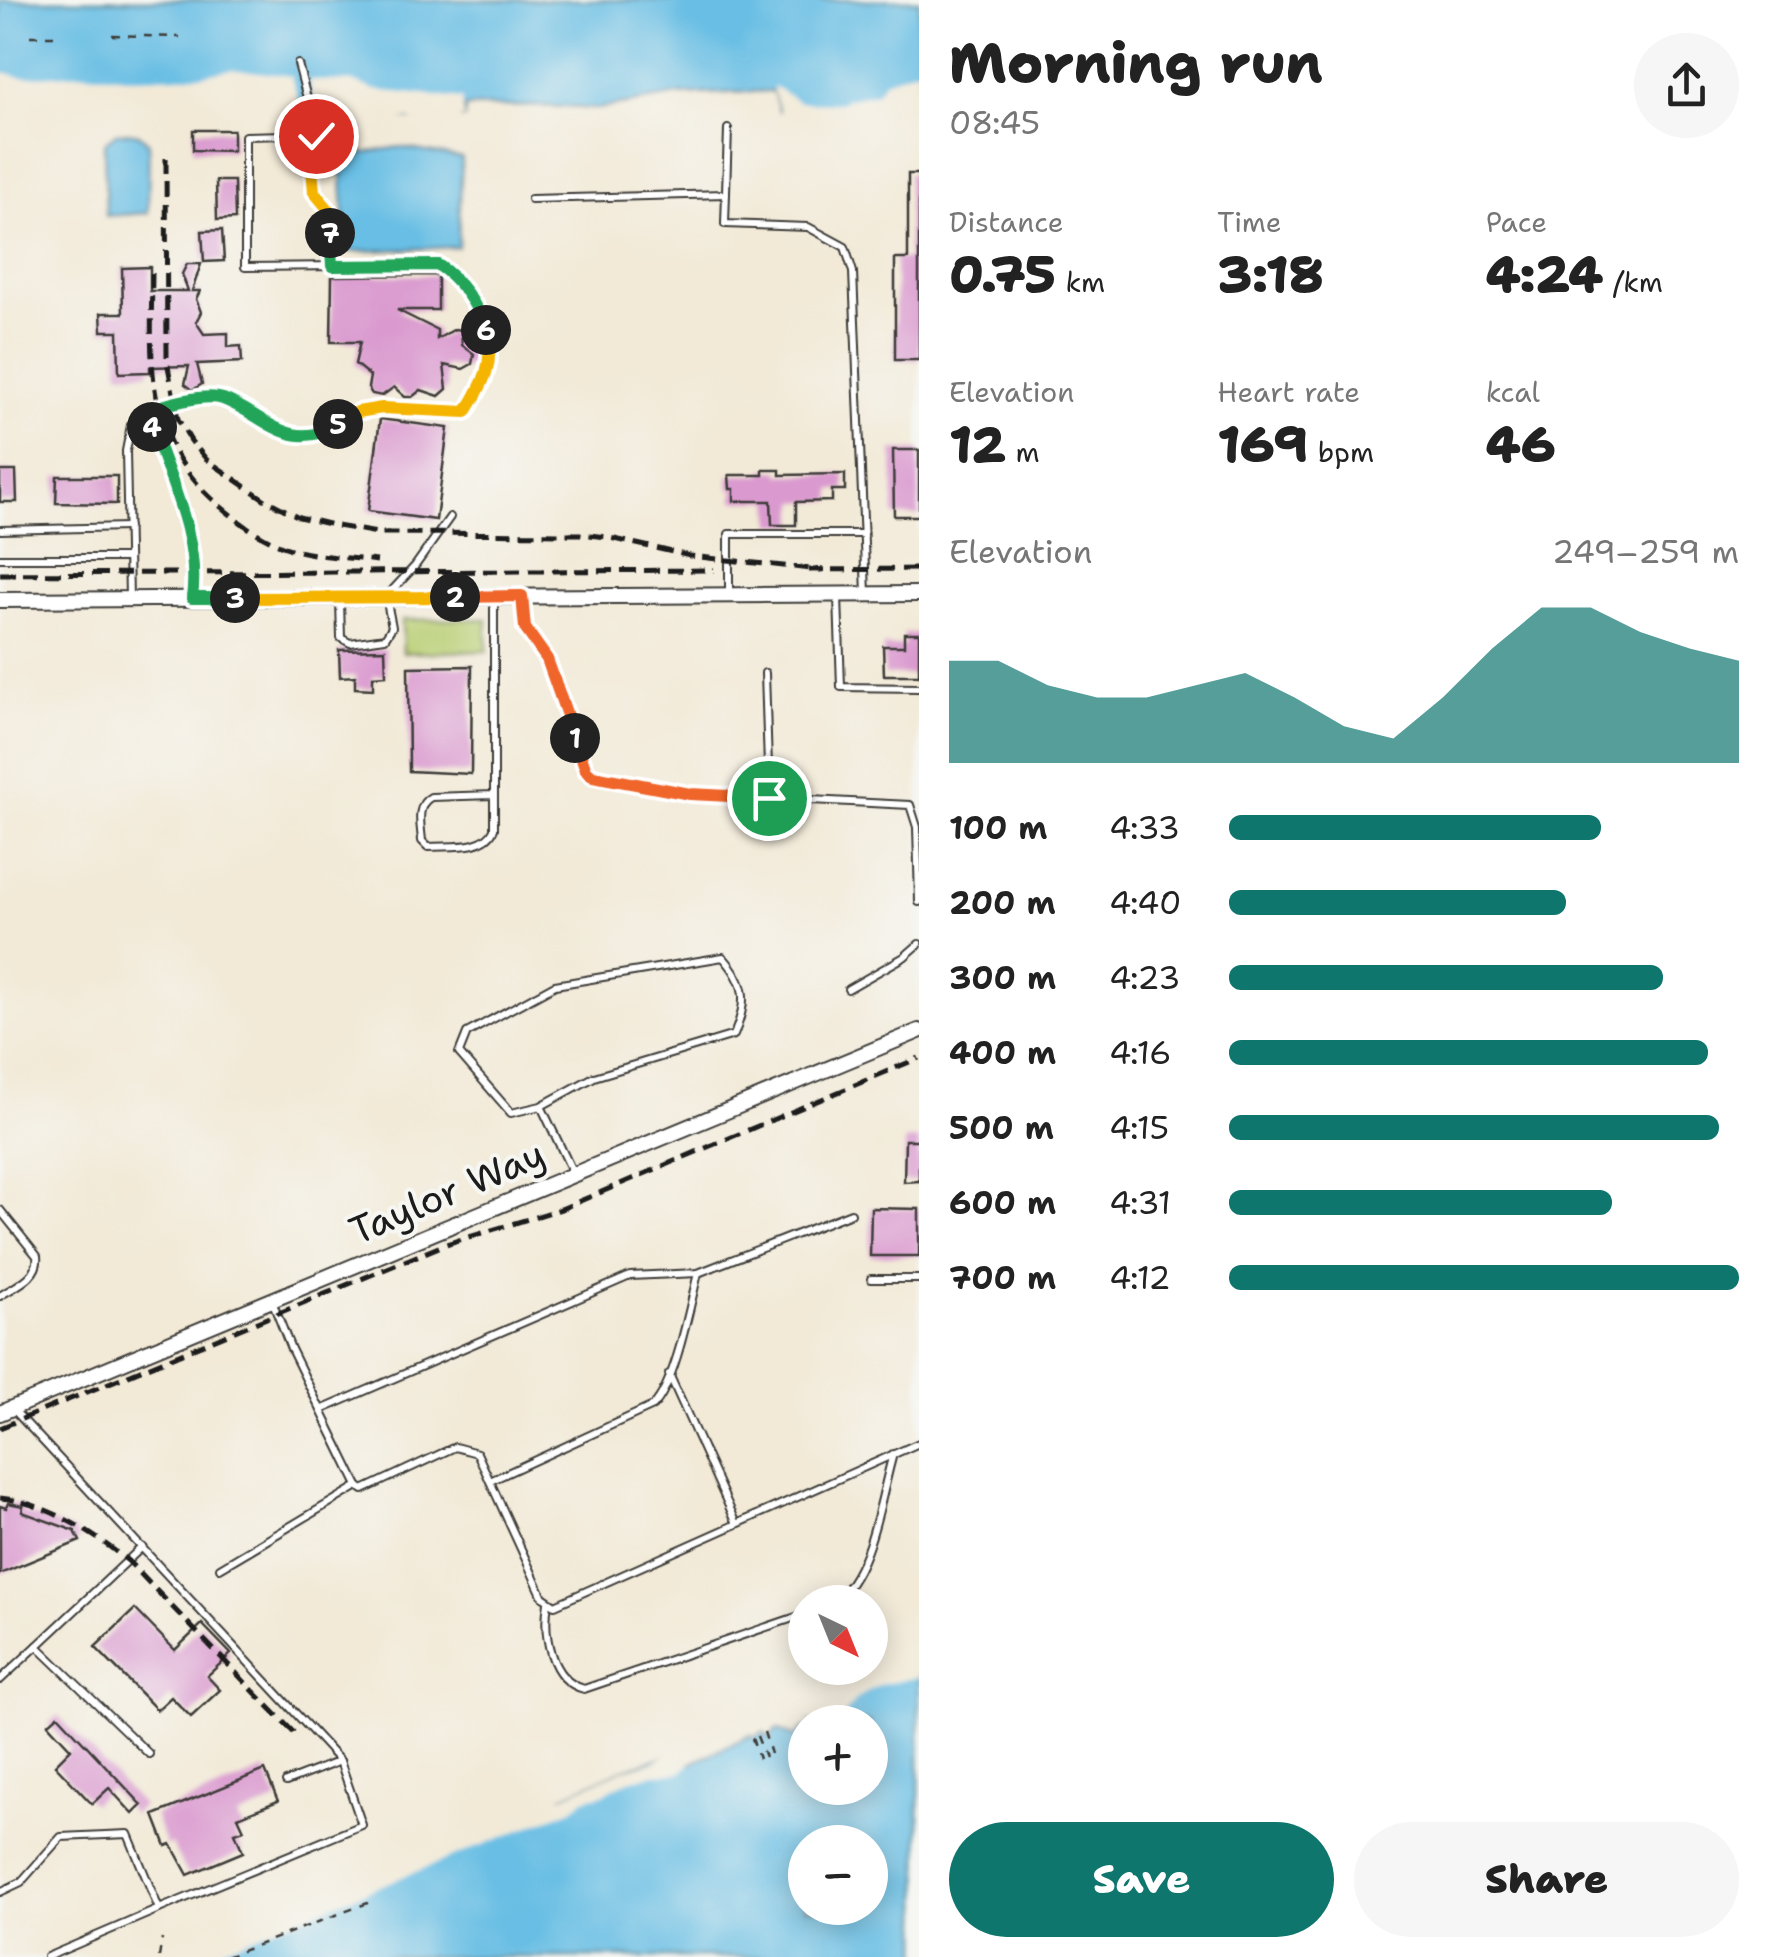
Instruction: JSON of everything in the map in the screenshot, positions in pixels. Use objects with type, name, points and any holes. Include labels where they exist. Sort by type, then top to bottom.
[{"type":"street","points":[[0,600],[919,594]]},
{"type":"street","name":"Taylor Way","points":[[4,1410],[919,1032]]},
{"type":"lane","points":[[298,64],[316,136],[310,144],[314,192],[329,210],[332,266]]},
{"type":"lane","points":[[728,129],[725,224],[808,227],[845,247],[853,272],[866,594]]},
{"type":"lane","points":[[129,599],[126,451],[130,425],[147,412],[174,402],[221,398],[268,427],[300,435],[328,431],[358,412],[382,408],[466,412],[483,385],[492,349],[482,320],[450,273],[438,265],[245,267],[244,136],[287,135],[310,144]]},
{"type":"lane","points":[[531,200],[726,194]]},
{"type":"lane","points":[[147,412],[193,547],[196,573],[192,598]]},
{"type":"lane","points":[[340,598],[341,638],[350,643],[386,638],[392,627],[386,597],[450,517]]},
{"type":"lane","points":[[0,530],[128,526]]},
{"type":"lane","points":[[728,596],[729,534],[864,534]]},
{"type":"lane","points":[[0,558],[128,558]]},
{"type":"lane","points":[[838,595],[842,687],[919,688]]},
{"type":"lane","points":[[522,596],[525,628],[547,659],[586,770],[593,776],[690,794],[910,806],[917,827],[919,902]]},
{"type":"lane","points":[[494,597],[494,795],[494,830],[483,843],[428,847],[422,841],[420,808],[424,800],[494,795]]},
{"type":"lane","points":[[765,673],[769,798]]},
{"type":"lane","points":[[848,989],[904,958],[919,944]]},
{"type":"lane","points":[[722,957],[740,976],[744,1012],[734,1035],[594,1077],[541,1106],[510,1113],[459,1053],[466,1033],[556,986],[722,957]]},
{"type":"lane","points":[[541,1106],[574,1174]]},
{"type":"lane","points":[[0,1210],[37,1256],[38,1264],[32,1276],[0,1296]]},
{"type":"lane","points":[[321,1410],[630,1276],[698,1273],[850,1212]]},
{"type":"lane","points":[[490,1481],[653,1406],[662,1398],[698,1273]]},
{"type":"lane","points":[[872,1279],[919,1278]]},
{"type":"lane","points":[[272,1300],[321,1410],[363,1490],[455,1446],[477,1453],[548,1603],[546,1644],[573,1687],[584,1690],[788,1620]]},
{"type":"lane","points":[[670,1374],[736,1524]]},
{"type":"lane","points":[[4,1410],[142,1548],[340,1761],[362,1825],[47,1957]]},
{"type":"lane","points":[[548,1603],[555,1605],[919,1443]]},
{"type":"lane","points":[[852,1585],[864,1567],[893,1454]]},
{"type":"lane","points":[[220,1568],[358,1486]]},
{"type":"lane","points":[[0,1680],[142,1548]]},
{"type":"lane","points":[[37,1646],[149,1754]]},
{"type":"lane","points":[[286,1782],[340,1761]]},
{"type":"lane","points":[[0,1892],[21,1882],[61,1837],[128,1834],[159,1909]]},
{"type":"path","points":[[112,35],[180,37]]},
{"type":"path","points":[[30,36],[60,36]]},
{"type":"path","points":[[764,1732],[771,1754]]},
{"type":"path","points":[[757,1736],[765,1757]]},
{"type":"path","points":[[752,1738],[758,1759]]},
{"type":"path","points":[[226,1957],[373,1901]]},
{"type":"path","points":[[159,1957],[162,1939]]},
{"type":"green space","points":[[487,619],[487,651],[403,653],[402,620]]},
{"type":"water","points":[[0,0],[919,0],[919,91],[873,103],[779,111],[773,91],[678,95],[597,109],[465,107],[464,118],[320,121],[252,98],[90,83],[0,84]]},
{"type":"water","points":[[116,133],[139,134],[149,143],[148,213],[106,216],[104,144]]},
{"type":"water","points":[[399,147],[462,158],[458,247],[346,252],[341,157]]},
{"type":"water","points":[[919,1669],[919,1957],[143,1957],[556,1799],[622,1770],[665,1756],[690,1764],[751,1735],[752,1738],[764,1732],[769,1738],[777,1729],[788,1734],[788,1805],[888,1805],[888,1705],[832,1705],[858,1685],[888,1685],[888,1677]]},
{"type":"pier","points":[[919,68],[919,96],[827,116],[782,116],[773,91],[774,86],[799,102],[842,103],[876,93],[884,81]]},
{"type":"pier","points":[[232,69],[291,76],[306,123],[251,103],[90,88],[0,89],[0,71],[20,77],[87,73],[137,78],[201,75]]},
{"type":"pier","points":[[308,80],[355,82],[375,90],[462,99],[464,118],[459,123],[425,124],[409,119],[383,125],[320,126]]},
{"type":"pier","points":[[919,1664],[919,1677],[888,1683],[888,1668]]},
{"type":"pier","points":[[851,1685],[879,1685],[852,1705],[825,1705]]},
{"type":"pier","points":[[670,1752],[688,1758],[690,1764],[680,1773],[629,1780],[584,1799],[570,1810],[202,1957],[138,1957],[551,1796],[563,1796],[622,1770],[653,1762]]},
{"type":"building","points":[[193,130],[233,130],[233,151],[193,150]]},
{"type":"building","points":[[908,174],[919,174],[919,360],[895,360],[895,259],[908,259]]},
{"type":"building","points":[[216,181],[234,181],[235,219],[217,220]]},
{"type":"building","points":[[222,230],[224,261],[204,262],[202,231]]},
{"type":"building","points":[[187,264],[201,264],[192,291],[200,291],[196,299],[201,312],[196,322],[204,334],[228,333],[228,347],[241,346],[242,362],[197,364],[202,384],[193,390],[185,384],[189,366],[119,373],[118,331],[102,331],[101,313],[123,313],[122,268],[150,267],[150,291],[188,291],[182,274]]},
{"type":"building","points":[[438,275],[438,310],[397,310],[437,330],[437,339],[455,329],[461,330],[462,345],[474,354],[472,364],[463,369],[444,365],[447,389],[439,396],[421,390],[405,397],[394,387],[382,396],[372,394],[368,388],[370,376],[355,364],[360,342],[331,342],[332,276]]},
{"type":"building","points":[[380,419],[448,428],[436,520],[368,511]]},
{"type":"building","points":[[893,450],[919,450],[919,516],[894,516]]},
{"type":"building","points":[[763,470],[780,470],[780,475],[845,474],[845,490],[832,490],[832,501],[796,502],[796,525],[772,525],[771,501],[734,501],[734,489],[730,489],[729,475],[763,475]]},
{"type":"building","points":[[0,471],[16,471],[17,502],[0,502]]},
{"type":"building","points":[[57,476],[117,476],[117,504],[56,503]]},
{"type":"building","points":[[904,633],[919,633],[919,675],[884,675],[883,646],[904,646]]},
{"type":"building","points":[[385,649],[386,675],[373,676],[373,689],[355,688],[355,676],[340,677],[339,650]]},
{"type":"building","points":[[472,666],[471,774],[409,771],[408,667]]},
{"type":"building","points":[[905,1140],[919,1140],[919,1181],[904,1182]]},
{"type":"building","points":[[871,1208],[919,1209],[919,1256],[870,1256]]},
{"type":"building","points":[[8,1503],[23,1506],[22,1512],[75,1531],[80,1541],[0,1574],[0,1506],[6,1508]]},
{"type":"building","points":[[135,1609],[175,1650],[202,1624],[231,1654],[207,1676],[220,1690],[191,1717],[171,1697],[157,1710],[95,1647]]},
{"type":"building","points":[[58,1715],[142,1805],[133,1814],[109,1788],[92,1804],[55,1765],[71,1749],[48,1724]]},
{"type":"building","points":[[265,1770],[278,1801],[238,1817],[244,1830],[235,1833],[243,1852],[188,1875],[171,1844],[166,1846],[154,1815]]},
{"type":"railway","points":[[166,158],[167,361],[178,419],[207,460],[264,499],[299,517],[378,533],[580,534],[690,556],[821,570]]},
{"type":"railway","points":[[152,273],[151,339],[157,400],[164,428],[195,481],[235,518],[285,547],[377,561]]},
{"type":"railway","points":[[809,570],[919,569]]},
{"type":"railway","points":[[0,574],[714,570]]},
{"type":"railway","points":[[0,1428],[446,1244],[561,1209],[919,1058]]},
{"type":"railway","points":[[0,1498],[68,1520],[128,1561],[298,1737]]},
{"type":"route","points":[[316,136],[310,144],[314,192],[329,210],[332,266],[438,265],[450,273],[482,320],[492,349],[483,385],[466,412],[382,408],[358,412],[328,431],[300,435],[268,427],[221,398],[174,402],[147,412],[193,547],[196,573],[192,598],[522,596],[525,628],[547,659],[586,770],[593,776],[690,794],[769,798]]}]
